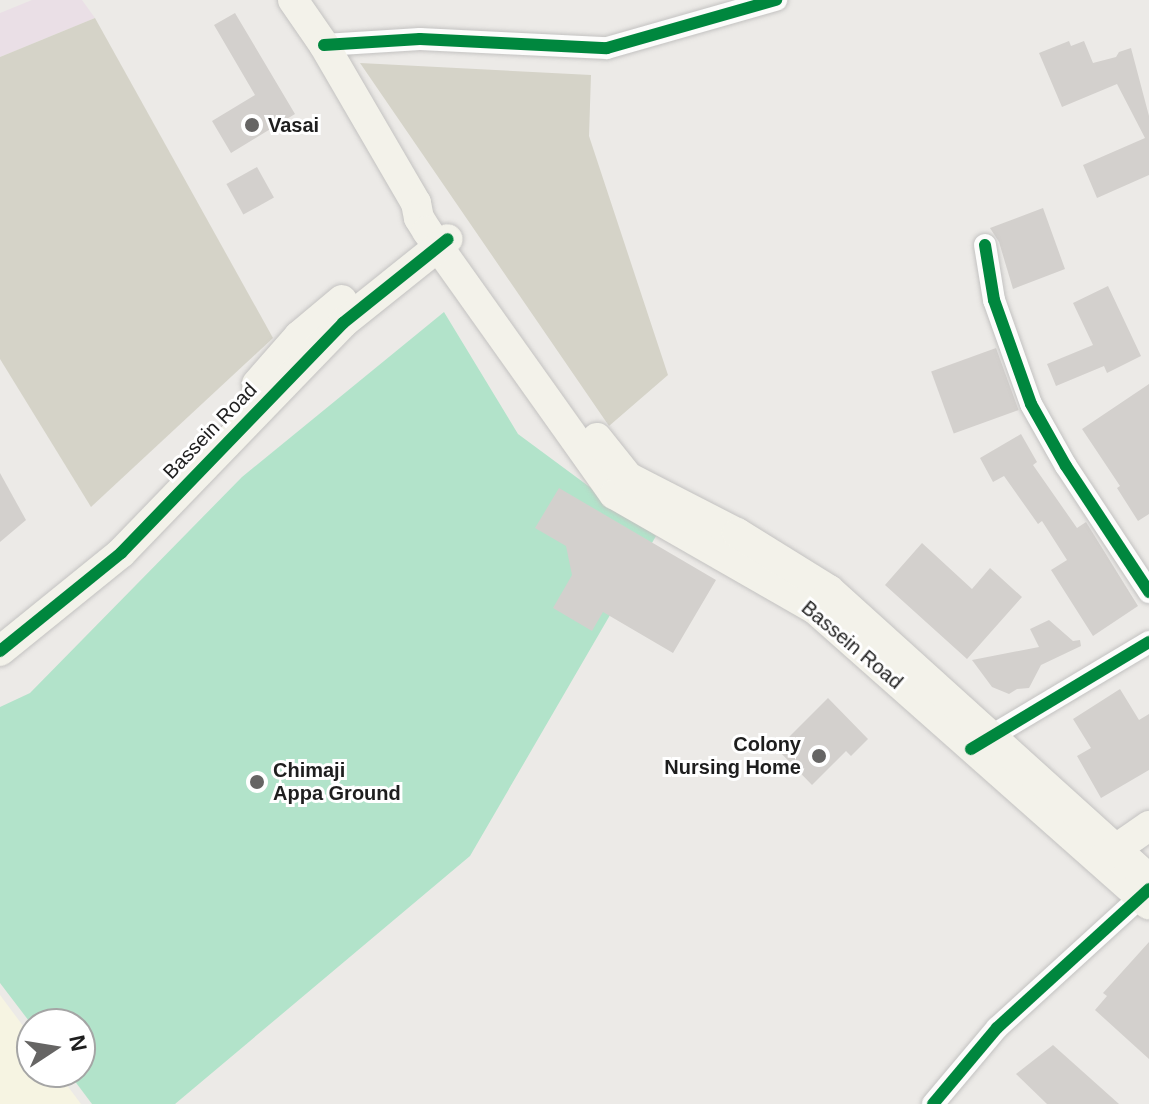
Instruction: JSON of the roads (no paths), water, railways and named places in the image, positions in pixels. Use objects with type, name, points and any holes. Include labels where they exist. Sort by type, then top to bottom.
[{"type":"street","points":[[293,0],[324,45],[434,228]]},
{"type":"street","points":[[324,45],[420,39],[607,48],[776,0]]},
{"type":"street","name":"Bassein Road","points":[[0,626],[60,580],[194,456],[299,336],[434,228]]},
{"type":"street","name":"Bassein Road","points":[[0,651],[121,553],[434,228]]},
{"type":"street","name":"Bassein Road","points":[[434,228],[628,477],[737,533],[829,590],[980,743],[1147,893]]},
{"type":"street","points":[[985,245],[994,300],[1031,404],[1149,592]]},
{"type":"street","points":[[980,743],[1149,642]]},
{"type":"street","points":[[1108,855],[1149,826]]},
{"type":"street","points":[[933,1104],[997,1028],[1147,893]]},
{"type":"place","name":"Vasai","points":[[252,125]]},
{"type":"place","name":"Colony Nursing Home","points":[[819,756]]},
{"type":"place","name":"Chimaji Appa Ground","points":[[257,782]]}]
